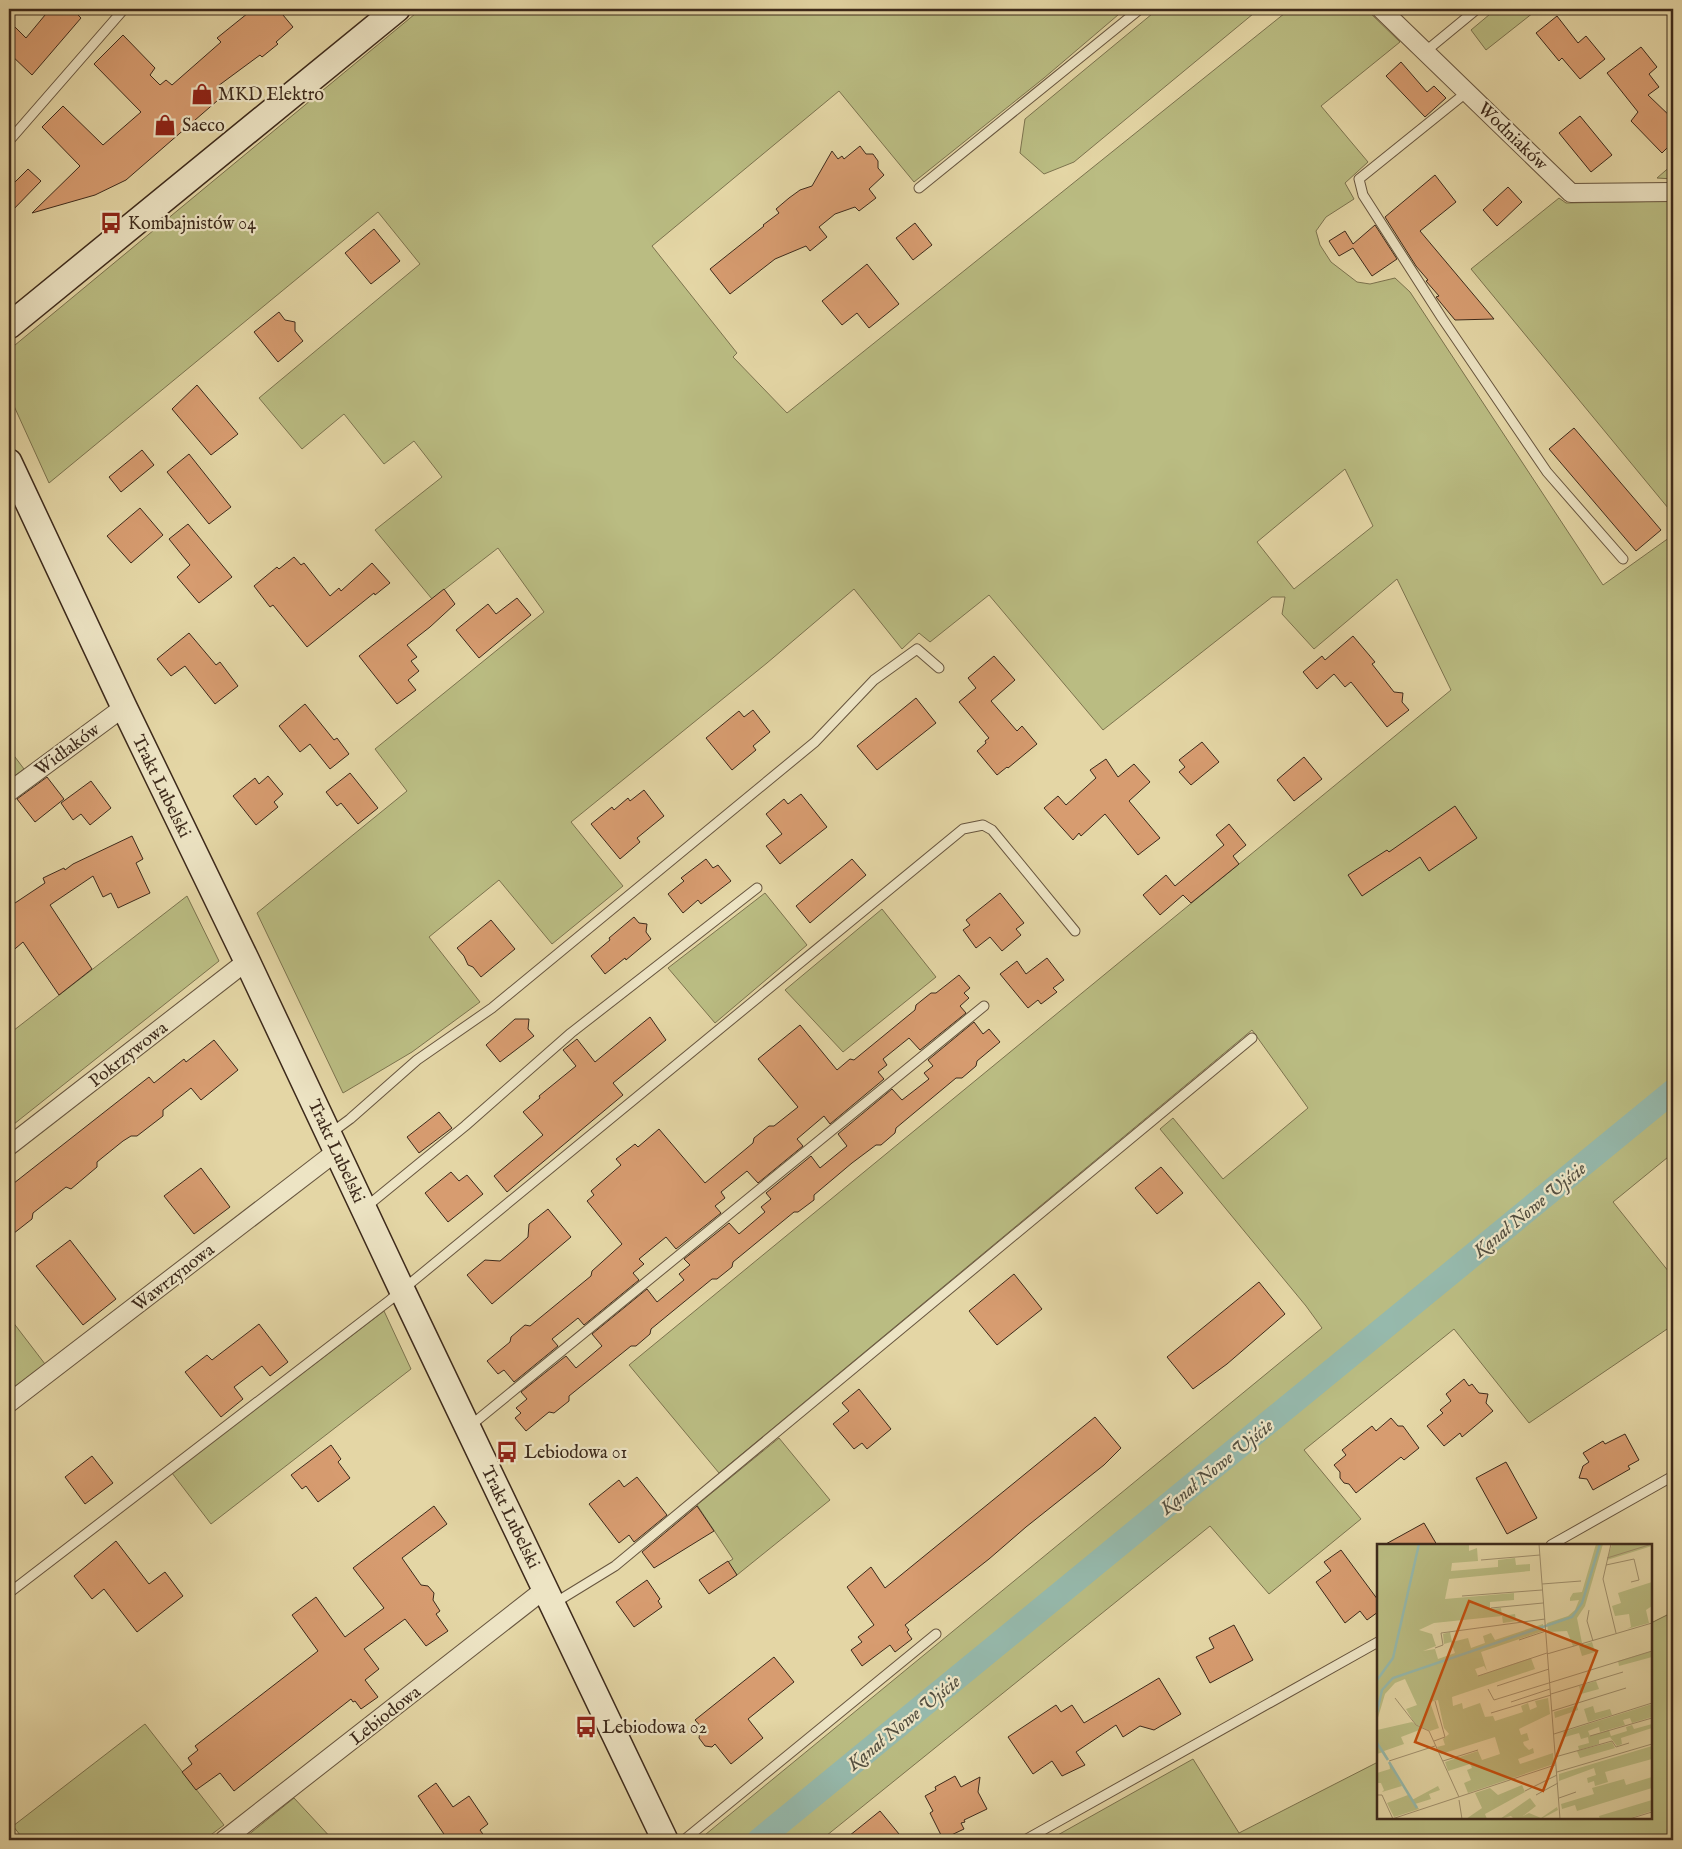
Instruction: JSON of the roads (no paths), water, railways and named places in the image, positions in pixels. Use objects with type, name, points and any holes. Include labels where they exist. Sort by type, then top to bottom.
[{"type":"street","points":[[9,326],[397,9]]},
{"type":"street","name":"Wodniaków","points":[[1381,9],[1571,192],[1673,192]]},
{"type":"street","name":"Trakt Lubelski","points":[[9,462],[665,1840]]},
{"type":"street","name":"Widłaków","points":[[9,792],[124,707]]},
{"type":"street","name":"Pokrzywowa","points":[[9,1146],[247,961]]},
{"type":"street","name":"Wawrzynowa","points":[[9,1403],[333,1143]]},
{"type":"street","name":"Lebiodowa","points":[[224,1840],[549,1596]]},
{"type":"lane","points":[[9,141],[124,9]]},
{"type":"lane","points":[[919,188],[1140,9]]},
{"type":"lane","points":[[1426,51],[1477,9]]},
{"type":"lane","points":[[1467,92],[1359,179],[1361,189],[1363,195],[1437,309],[1547,472],[1622,559]]},
{"type":"lane","points":[[333,1143],[350,1118],[417,1060],[492,1008],[807,749],[874,680],[918,649],[939,668]]},
{"type":"lane","points":[[9,1593],[402,1290],[963,829],[983,825],[992,830],[1075,931]]},
{"type":"lane","points":[[364,1208],[465,1126],[571,1033],[757,888]]},
{"type":"lane","points":[[468,1427],[984,1006]]},
{"type":"lane","points":[[549,1596],[614,1566],[1252,1038]]},
{"type":"lane","points":[[1553,1544],[1673,1476]]},
{"type":"lane","points":[[684,1840],[936,1634]]},
{"type":"lane","points":[[1024,1840],[1377,1643]]},
{"type":"waterway","name":"Kanał Nowe Ujście","points":[[759,1840],[1673,1091]]},
{"type":"place","name":"MKD Elektro","points":[[202,94]]},
{"type":"place","name":"Saeco","points":[[165,125]]},
{"type":"place","name":"Kombajnistów 04","points":[[111,223]]},
{"type":"place","name":"Lebiodowa 01","points":[[507,1452]]},
{"type":"place","name":"Lebiodowa 02","points":[[586,1727]]}]
